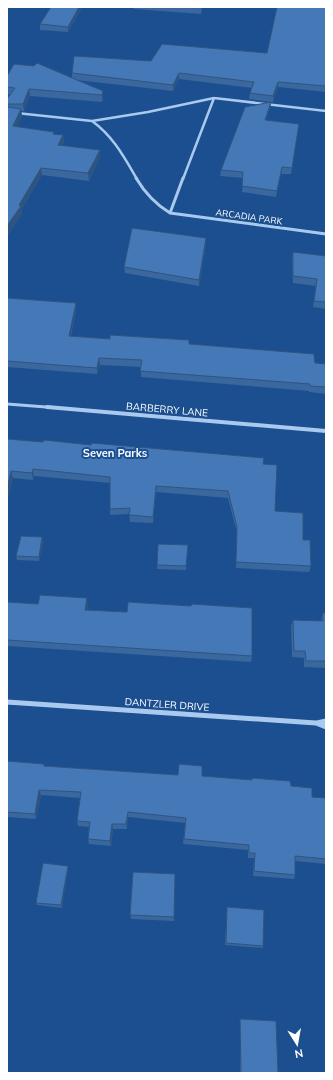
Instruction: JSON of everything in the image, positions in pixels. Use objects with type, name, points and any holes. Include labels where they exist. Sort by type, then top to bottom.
[{"type":"street","points":[[170,213],[214,98]]},
{"type":"street","points":[[7,112],[92,121],[133,115],[214,98],[326,111]]},
{"type":"street","name":"ARCADIA PARK","points":[[92,121],[102,127],[110,136],[147,194],[162,210],[170,213],[326,234]]},
{"type":"street","name":"BARBERRY LANE","points":[[7,404],[326,431]]},
{"type":"street","name":"DANTZLER DRIVE","points":[[7,702],[316,723],[326,727]]},
{"type":"street","points":[[316,723],[326,721]]},
{"type":"building","points":[[51,7],[79,7],[68,27],[40,24]]},
{"type":"building","points":[[277,7],[326,7],[326,86],[278,82],[273,96],[250,93],[254,82],[179,73],[173,85],[72,73],[74,56],[151,61],[162,44],[267,53]]},
{"type":"building","points":[[37,63],[103,91],[102,95],[29,89],[23,104],[7,104],[7,99],[15,88],[7,87],[7,76],[14,64],[34,66]]},
{"type":"building","points":[[271,102],[265,120],[299,124],[292,168],[282,167],[277,191],[242,186],[243,172],[221,170],[245,107]]},
{"type":"building","points":[[7,107],[21,109],[13,126],[54,132],[53,134],[63,135],[58,145],[100,150],[88,173],[41,168],[19,205],[21,206],[7,226]]},
{"type":"building","points":[[132,228],[206,238],[199,280],[124,267]]},
{"type":"building","points":[[293,252],[326,256],[326,302],[314,301],[317,279],[293,276]]},
{"type":"building","points":[[7,298],[76,303],[69,336],[110,339],[110,335],[189,340],[189,344],[314,354],[315,363],[326,364],[326,387],[310,386],[310,384],[140,371],[142,360],[99,358],[97,368],[7,361]]},
{"type":"building","points":[[7,439],[43,442],[44,440],[91,445],[92,443],[264,458],[263,464],[277,465],[275,511],[303,513],[303,540],[310,540],[311,566],[236,562],[237,527],[228,491],[156,486],[153,517],[129,515],[130,508],[110,509],[110,477],[33,469],[32,473],[11,471],[7,489]]},
{"type":"building","points":[[21,536],[42,537],[39,557],[16,556]]},
{"type":"building","points":[[158,544],[188,545],[186,566],[157,565]]},
{"type":"building","points":[[40,595],[87,598],[85,610],[127,612],[128,602],[252,608],[252,656],[7,640],[7,602],[38,604]]},
{"type":"building","points":[[323,613],[326,613],[326,661],[306,661],[305,651],[294,651],[293,620],[323,621]]},
{"type":"building","points":[[7,761],[44,764],[44,766],[178,775],[179,764],[202,766],[202,776],[290,781],[291,786],[312,788],[312,797],[326,798],[326,859],[295,856],[295,875],[254,871],[255,853],[249,853],[249,845],[184,839],[186,818],[128,812],[126,824],[112,824],[110,841],[88,839],[90,822],[77,821],[81,792],[39,790],[35,814],[7,812]]},
{"type":"building","points":[[43,863],[68,866],[61,905],[36,903]]},
{"type":"building","points":[[133,872],[175,874],[174,917],[130,915]]},
{"type":"building","points":[[227,907],[264,910],[263,946],[226,943]]},
{"type":"building","points":[[240,1019],[276,1021],[278,1073],[241,1073]]},
{"type":"district","name":"Seven Parks","points":[[115,453]]}]
